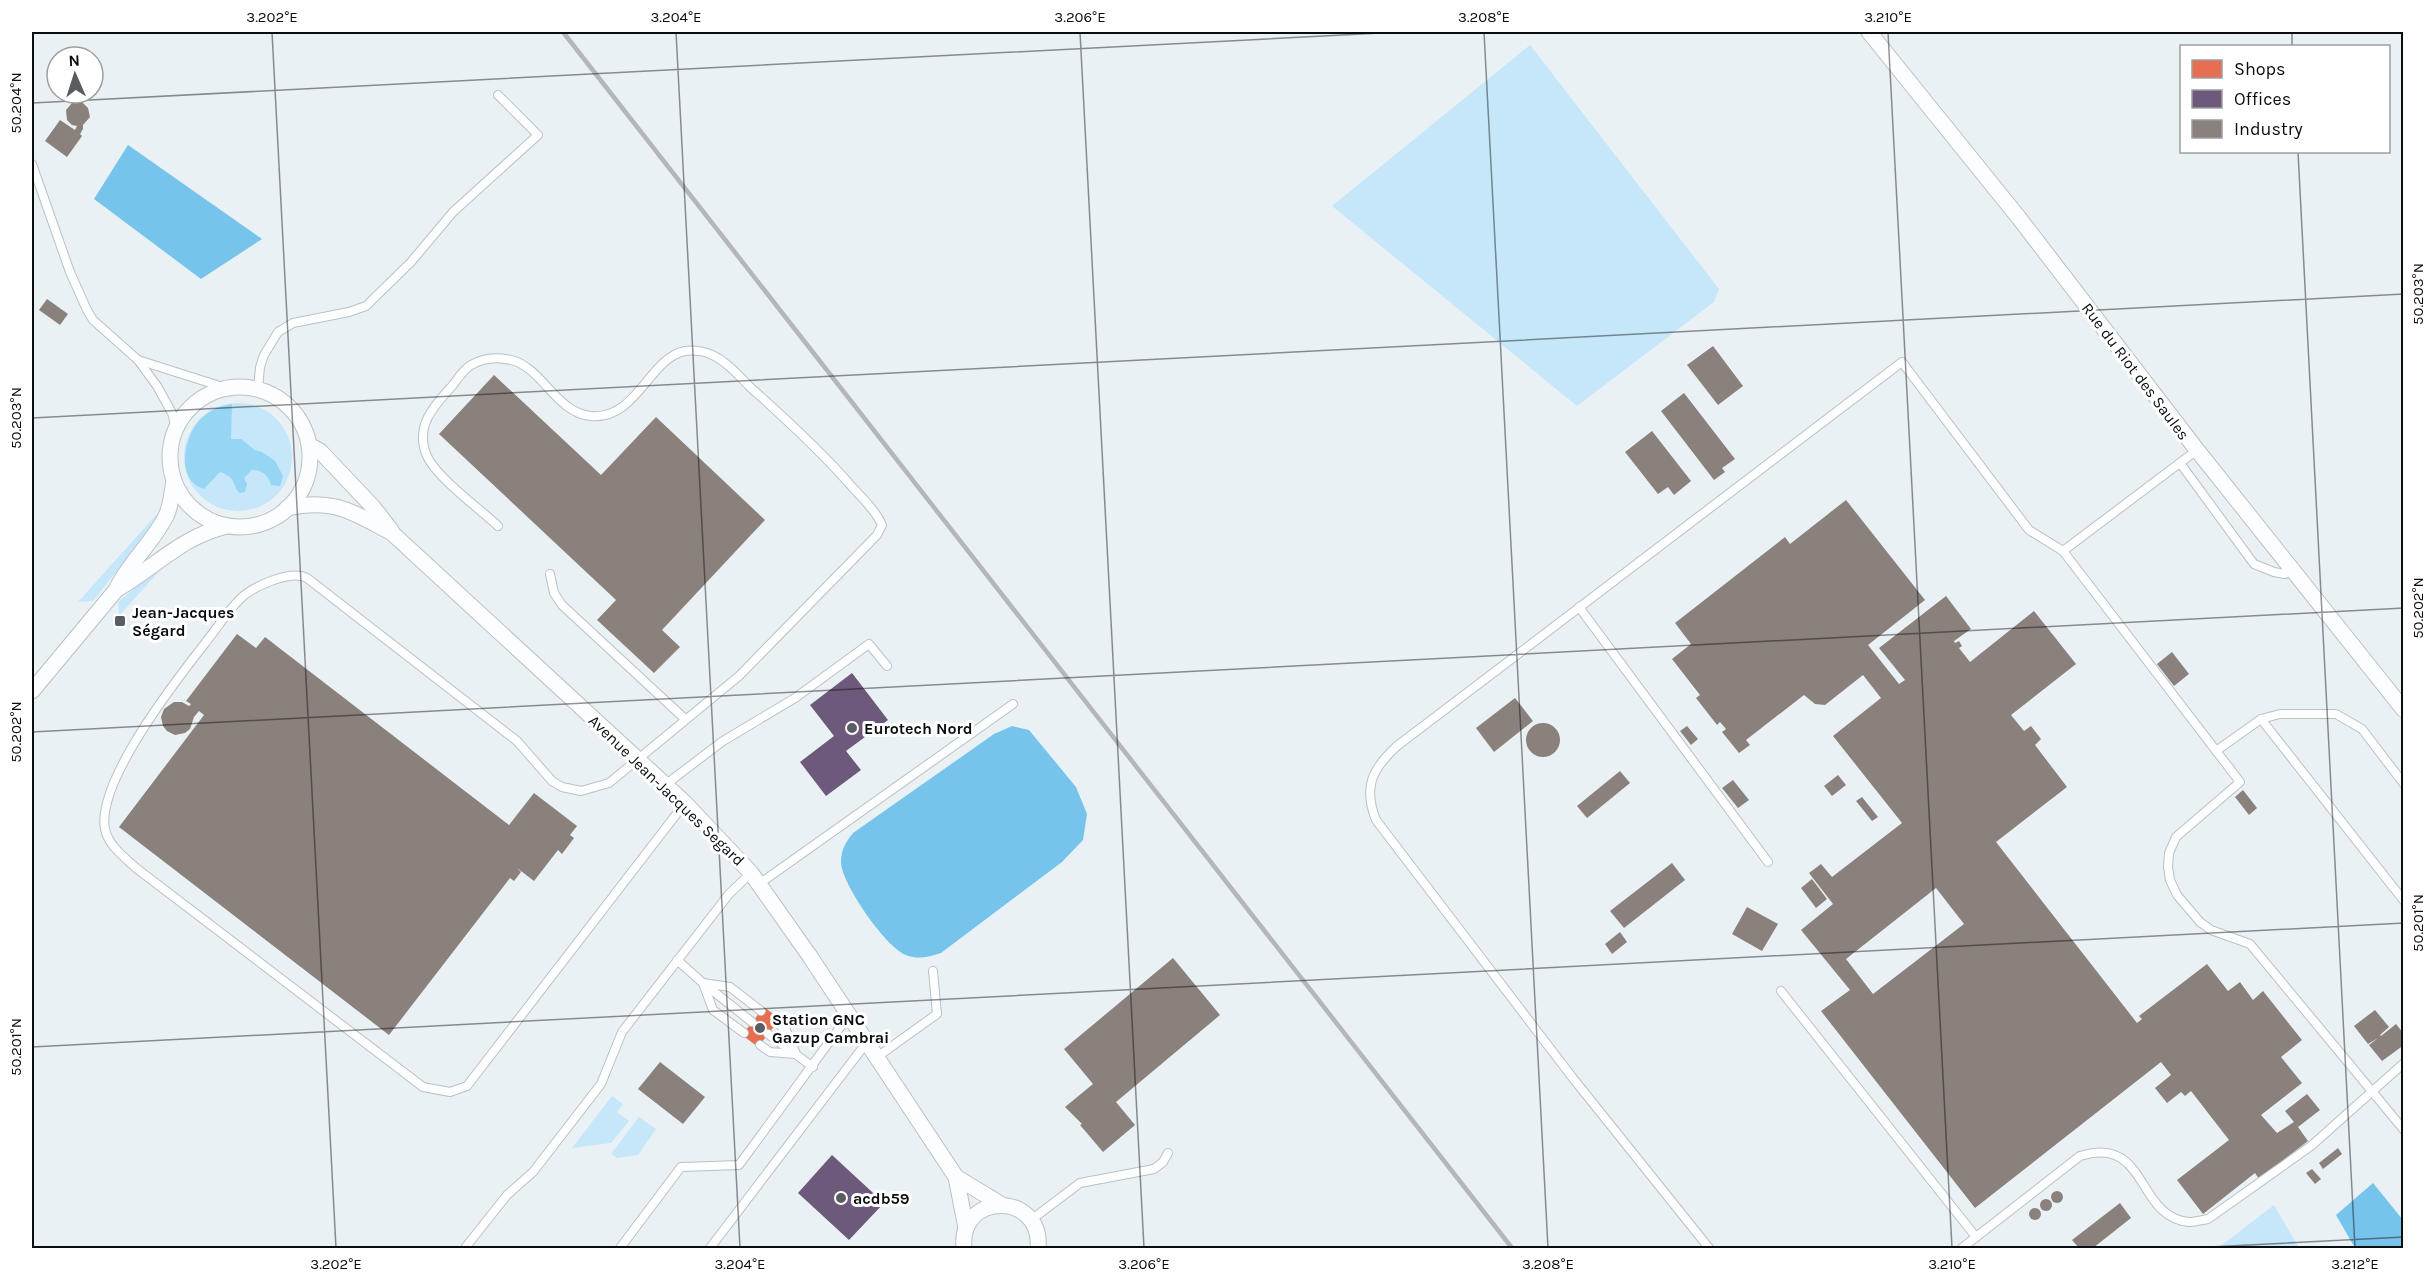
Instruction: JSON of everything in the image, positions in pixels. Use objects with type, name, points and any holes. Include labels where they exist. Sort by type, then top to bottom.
[{"type":"street","name":"Rue du Riot des Saules","points":[[1869,32],[2019,218],[2197,450],[2403,710]]},
{"type":"street","points":[[117,590],[122,578],[162,523],[170,504],[174,482],[170,455],[176,428],[184,414],[196,402],[210,393],[226,388],[258,389],[286,404],[297,416],[304,429],[309,445],[310,462],[299,495],[287,508],[260,524],[228,525],[211,520],[195,511],[174,482]]},
{"type":"street","name":"Avenue Jean-Jacques Segard","points":[[309,445],[320,452],[373,507],[392,533],[685,803],[755,879],[849,1015],[956,1177],[966,1228],[964,1248]]},
{"type":"street","name":"Avenue Jean-Jacques Segard","points":[[287,508],[308,503],[335,505],[392,533]]},
{"type":"street","points":[[32,691],[117,590],[187,540],[228,525]]},
{"type":"street","name":"Avenue Jean-Jacques Segard","points":[[956,1177],[1002,1205],[1018,1209],[1031,1220]]},
{"type":"street","points":[[966,1228],[981,1211],[991,1206],[1002,1205]]},
{"type":"street","points":[[1031,1220],[1038,1235],[1038,1248]]},
{"type":"lane","points":[[258,389],[264,355],[279,332],[293,323],[349,312],[366,306],[411,262],[453,212],[538,135],[498,95]]},
{"type":"lane","points":[[32,164],[70,272],[87,310],[123,349],[138,360],[165,398],[176,428]]},
{"type":"lane","points":[[498,526],[438,471],[427,456],[424,443],[424,426],[429,412],[469,366],[488,359],[500,358],[520,363],[565,405],[582,414],[600,416],[621,409],[672,357],[686,351],[707,352],[721,360],[827,460],[877,516],[882,525],[880,532],[739,676],[609,783],[581,791],[562,787],[552,781],[517,741],[302,575],[270,582],[253,589],[240,598],[172,685],[145,724],[111,791],[104,810],[105,831],[110,841],[136,868],[423,1087],[450,1092],[467,1086],[685,803]]},
{"type":"lane","points":[[138,360],[226,388]]},
{"type":"lane","points":[[1709,1248],[1565,1068],[1376,820],[1370,804],[1372,777],[1382,760],[1397,746],[1902,362],[2030,530],[2062,551],[2240,782],[2176,837],[2169,853],[2170,880],[2177,895],[2200,922],[2211,930],[2250,944],[2403,1130]]},
{"type":"lane","points":[[2062,551],[2197,450]]},
{"type":"lane","points":[[2180,463],[2254,564],[2285,574],[2291,570]]},
{"type":"lane","points":[[550,574],[554,593],[562,605],[686,719]]},
{"type":"lane","points":[[1579,607],[1768,862]]},
{"type":"lane","points":[[665,785],[723,741],[795,698],[869,644],[887,666]]},
{"type":"lane","points":[[465,1248],[507,1195],[533,1172],[601,1084],[621,1032],[729,894],[755,879],[1013,704]]},
{"type":"lane","points":[[2216,751],[2261,719],[2280,714],[2336,714],[2352,721],[2362,729],[2403,784]]},
{"type":"lane","points":[[2261,719],[2403,901]]},
{"type":"lane","points":[[677,960],[752,1022]]},
{"type":"lane","points":[[877,1058],[937,1014],[933,971]]},
{"type":"lane","points":[[703,983],[730,987],[761,1011]]},
{"type":"lane","points":[[703,983],[713,1010],[744,1033]]},
{"type":"lane","points":[[1781,991],[1976,1237]]},
{"type":"lane","points":[[620,1248],[681,1167],[739,1165],[849,1015]]},
{"type":"lane","points":[[777,1023],[786,1030],[796,1054]]},
{"type":"lane","points":[[768,1034],[813,1067]]},
{"type":"lane","points":[[710,1248],[867,1042]]},
{"type":"lane","points":[[760,1045],[770,1052],[796,1054]]},
{"type":"lane","points":[[1962,1248],[2080,1156],[2100,1151],[2122,1157],[2164,1212],[2190,1222],[2208,1219],[2311,1146],[2403,1063]]},
{"type":"lane","points":[[1031,1220],[1080,1183],[1154,1169],[1163,1162],[1168,1153]]},
{"type":"shaded area","points":[[1530,45],[1719,289],[1714,302],[1577,406],[1332,206]]},
{"type":"shaded area","points":[[128,145],[262,239],[201,279],[94,199]]},
{"type":"shaded area","points":[[238,403],[268,412],[276,419],[283,427],[292,457],[283,487],[276,495],[268,502],[238,511],[208,502],[200,495],[193,487],[184,457],[193,427],[200,419],[208,412]]},
{"type":"shaded area","points":[[232,404],[231,439],[241,439],[275,461],[283,476],[280,486],[271,485],[264,474],[256,470],[252,470],[244,478],[247,484],[245,492],[239,493],[231,478],[220,472],[204,489],[189,477],[185,458],[186,447],[194,428],[202,417],[218,408]]},
{"type":"shaded area","points":[[158,513],[144,537],[93,601],[78,602]]},
{"type":"shaded area","points":[[172,557],[119,616],[118,602]]},
{"type":"shaded area","points":[[1012,726],[1029,730],[1076,787],[1087,814],[1083,840],[1062,862],[941,953],[924,957],[906,955],[887,940],[856,899],[843,872],[841,862],[844,847],[853,833],[994,734]]},
{"type":"shaded area","points":[[612,1096],[623,1104],[617,1112],[629,1121],[611,1143],[572,1148]]},
{"type":"shaded area","points":[[639,1117],[656,1129],[638,1155],[617,1158],[611,1154]]},
{"type":"shaded area","points":[[2373,1183],[2403,1220],[2403,1248],[2355,1248],[2336,1215]]},
{"type":"shaded area","points":[[2274,1205],[2299,1248],[2218,1248]]},
{"type":"building: Shops","name":"Station GNC Gazup Cambrai","points":[[764,1007],[780,1019],[758,1047],[742,1035]]},
{"type":"building: Offices","name":"Eurotech Nord","points":[[852,673],[888,720],[846,751],[861,770],[826,796],[800,762],[834,736],[810,705]]},
{"type":"building: Offices","name":"acdb59","points":[[832,1155],[884,1203],[849,1240],[798,1193]]},
{"type":"building: Industry","points":[[70,105],[85,105],[90,117],[83,125],[80,134],[82,136],[67,157],[45,141],[60,120],[75,130],[77,126],[67,120],[66,110]]},
{"type":"building: Industry","points":[[47,299],[68,314],[60,325],[39,310]]},
{"type":"building: Industry","points":[[1713,346],[1743,386],[1718,405],[1687,365]]},
{"type":"building: Industry","points":[[494,375],[601,475],[656,417],[765,520],[662,630],[680,647],[654,673],[597,620],[616,600],[439,434]]},
{"type":"building: Industry","points":[[1684,393],[1735,459],[1722,468],[1725,472],[1714,480],[1661,411]]},
{"type":"building: Industry","points":[[1652,431],[1691,481],[1674,495],[1668,487],[1658,494],[1625,452]]},
{"type":"building: Industry","points":[[1846,500],[1925,600],[1868,645],[1899,684],[1905,680],[1879,648],[1946,596],[1971,629],[1954,641],[1955,643],[1959,641],[1962,646],[1959,648],[1970,662],[2034,611],[2076,664],[2011,715],[2024,731],[2031,726],[2041,739],[2035,745],[2067,787],[1996,842],[2137,1023],[2142,1019],[2139,1016],[2207,964],[2228,991],[2240,982],[2253,1000],[2263,991],[2302,1040],[2281,1057],[2302,1083],[2261,1115],[2277,1133],[2294,1122],[2285,1111],[2307,1094],[2320,1110],[2298,1127],[2308,1141],[2259,1179],[2255,1173],[2203,1214],[2177,1180],[2229,1140],[2191,1091],[2185,1096],[2181,1092],[2167,1103],[2155,1088],[2171,1075],[2161,1062],[1975,1208],[1821,1011],[1850,990],[1801,930],[1833,904],[1809,873],[1821,864],[1832,877],[1902,823],[1833,736],[1881,698],[1863,675],[1825,705],[1815,704],[1804,695],[1746,740],[1750,745],[1739,753],[1722,732],[1726,729],[1720,722],[1717,725],[1696,698],[1700,695],[1672,659],[1691,644],[1675,623],[1785,537],[1790,544]],"holes":[[[1936,888],[1964,924],[1873,994],[1846,959]]]},
{"type":"building: Industry","points":[[237,634],[256,648],[265,637],[509,825],[534,793],[577,826],[570,835],[574,838],[562,854],[558,850],[534,881],[517,868],[521,872],[514,881],[510,878],[389,1035],[119,827],[204,715],[199,711],[190,729],[185,733],[175,735],[163,726],[161,717],[164,709],[174,702],[182,702],[189,706],[191,704],[186,701]]},
{"type":"building: Industry","points":[[2172,652],[2189,674],[2174,686],[2157,664]]},
{"type":"building: Industry","points":[[1515,698],[1533,721],[1494,752],[1476,728]]},
{"type":"building: Industry","points":[[1543,723],[1555,728],[1560,740],[1555,752],[1543,757],[1531,752],[1526,740],[1531,728]]},
{"type":"building: Industry","points":[[1687,726],[1698,739],[1691,745],[1680,731]]},
{"type":"building: Industry","points":[[1620,771],[1630,783],[1587,818],[1577,806]]},
{"type":"building: Industry","points":[[1838,775],[1846,785],[1832,796],[1824,786]]},
{"type":"building: Industry","points":[[1733,780],[1749,800],[1738,808],[1722,788]]},
{"type":"building: Industry","points":[[2243,790],[2257,808],[2249,815],[2235,797]]},
{"type":"building: Industry","points":[[1862,797],[1878,817],[1872,821],[1856,801]]},
{"type":"building: Industry","points":[[1672,863],[1685,880],[1624,928],[1610,911]]},
{"type":"building: Industry","points":[[1812,879],[1827,899],[1816,908],[1801,888]]},
{"type":"building: Industry","points":[[1747,907],[1778,924],[1762,951],[1732,934]]},
{"type":"building: Industry","points":[[1620,932],[1627,942],[1612,954],[1605,944]]},
{"type":"building: Industry","points":[[1173,958],[1220,1015],[1116,1102],[1135,1125],[1103,1152],[1080,1125],[1082,1124],[1065,1107],[1093,1084],[1064,1049]]},
{"type":"building: Industry","points":[[2375,1010],[2389,1027],[2381,1036],[2396,1024],[2404,1034],[2404,1045],[2382,1061],[2369,1045],[2378,1038],[2368,1044],[2354,1026]]},
{"type":"building: Industry","points":[[660,1062],[705,1097],[683,1124],[638,1089]]},
{"type":"building: Industry","points":[[2338,1148],[2342,1154],[2323,1169],[2319,1163]]},
{"type":"building: Industry","points":[[2312,1169],[2321,1179],[2315,1184],[2306,1173]]},
{"type":"building: Industry","points":[[2059,1191],[2063,1197],[2059,1203],[2055,1203],[2051,1195]]},
{"type":"building: Industry","points":[[2048,1199],[2052,1205],[2048,1211],[2044,1211],[2040,1203]]},
{"type":"building: Industry","points":[[2120,1203],[2131,1218],[2093,1248],[2079,1248],[2072,1240]]},
{"type":"building: Industry","points":[[2037,1208],[2041,1214],[2037,1220],[2033,1220],[2029,1212]]},
{"type":"railway","points":[[563,32],[1512,1248]]},
{"type":"place","name":"Jean-Jacques Ségard","points":[[120,621]]},
{"type":"place","name":"Eurotech Nord","points":[[852,728]]},
{"type":"place","name":"Station GNC Gazup Cambrai","points":[[760,1028]]},
{"type":"place","name":"acdb59","points":[[841,1198]]}]
